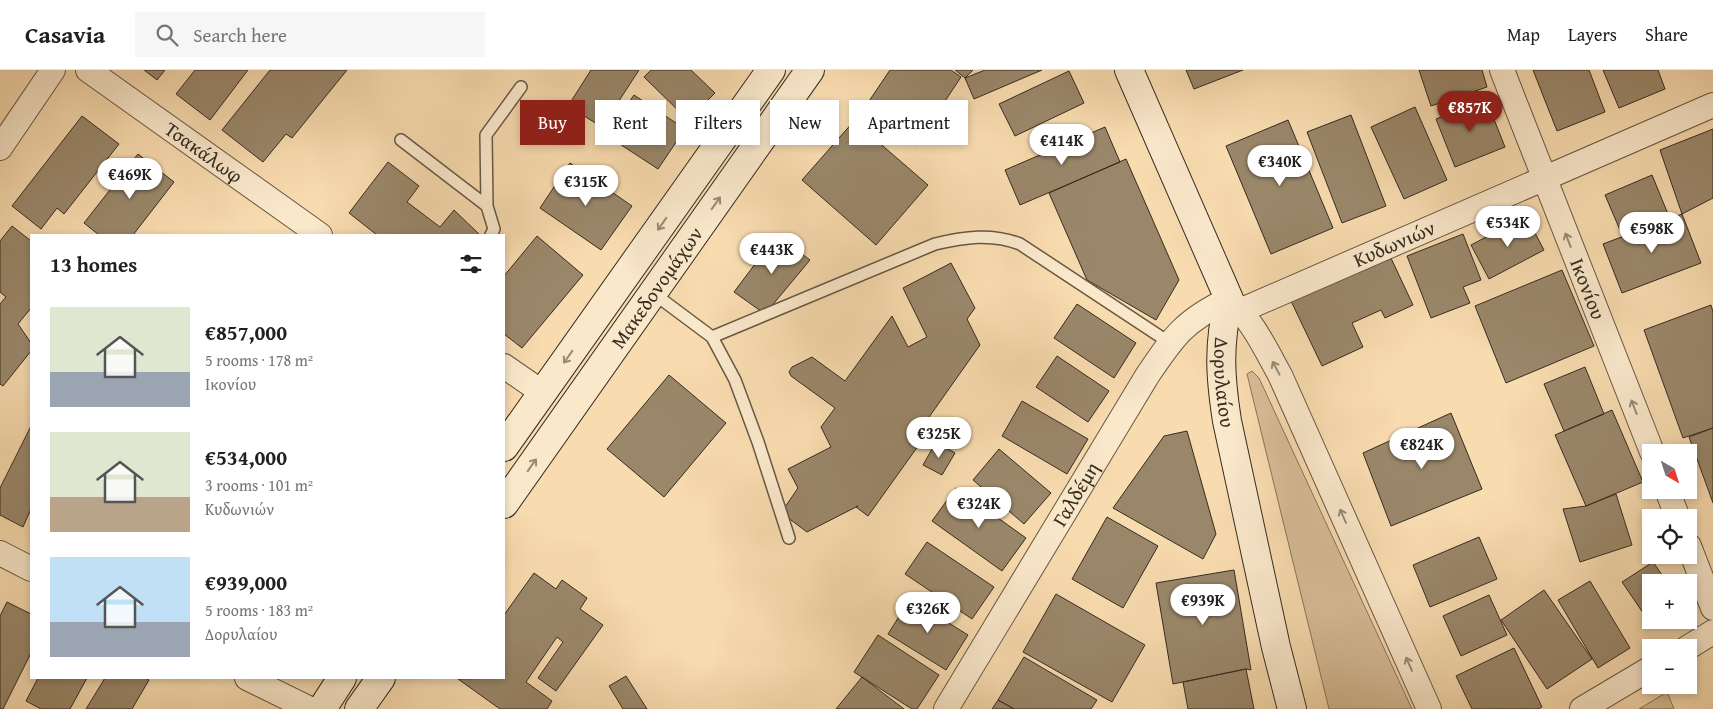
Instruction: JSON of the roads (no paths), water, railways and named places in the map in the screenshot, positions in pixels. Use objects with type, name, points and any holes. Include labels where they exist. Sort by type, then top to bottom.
[{"type":"street","points":[[0,148],[53,70]]},
{"type":"street","name":"Τσακάλωφ","points":[[88,70],[319,234]]},
{"type":"street","name":"Μακεδονομάχων","points":[[505,503],[810,70]]},
{"type":"street","points":[[1129,70],[1235,304],[1256,331],[1280,375],[1429,709]]},
{"type":"street","name":"Ικονίου","points":[[1502,70],[1649,444]]},
{"type":"street","name":"Μακεδονομάχων","points":[[505,447],[768,71]]},
{"type":"street","name":"Κυδωνιών","points":[[1235,304],[1544,179],[1713,105]]},
{"type":"street","name":"Γαλδέμη","points":[[946,709],[1146,376],[1170,343],[1190,322],[1210,308],[1235,304]]},
{"type":"street","name":"Δορυλαίου","points":[[1235,304],[1222,327],[1220,356],[1222,394],[1274,637],[1292,709]]},
{"type":"street","points":[[505,367],[543,393]]},
{"type":"street","points":[[0,553],[30,568]]},
{"type":"street","points":[[1696,564],[1713,608]]},
{"type":"street","points":[[1697,642],[1713,632]]},
{"type":"street","points":[[1582,709],[1642,673]]},
{"type":"street","points":[[250,679],[310,709]]},
{"type":"street","points":[[322,709],[341,679]]},
{"type":"street","points":[[359,709],[380,679]]},
{"type":"lane","points":[[492,234],[494,229],[487,206],[486,135],[521,87]]},
{"type":"lane","points":[[401,140],[487,206]]},
{"type":"lane","points":[[712,337],[927,247],[955,239],[984,237],[1020,244],[1170,343]]},
{"type":"lane","points":[[653,293],[712,337],[720,348],[735,380],[758,442],[789,538]]}]
